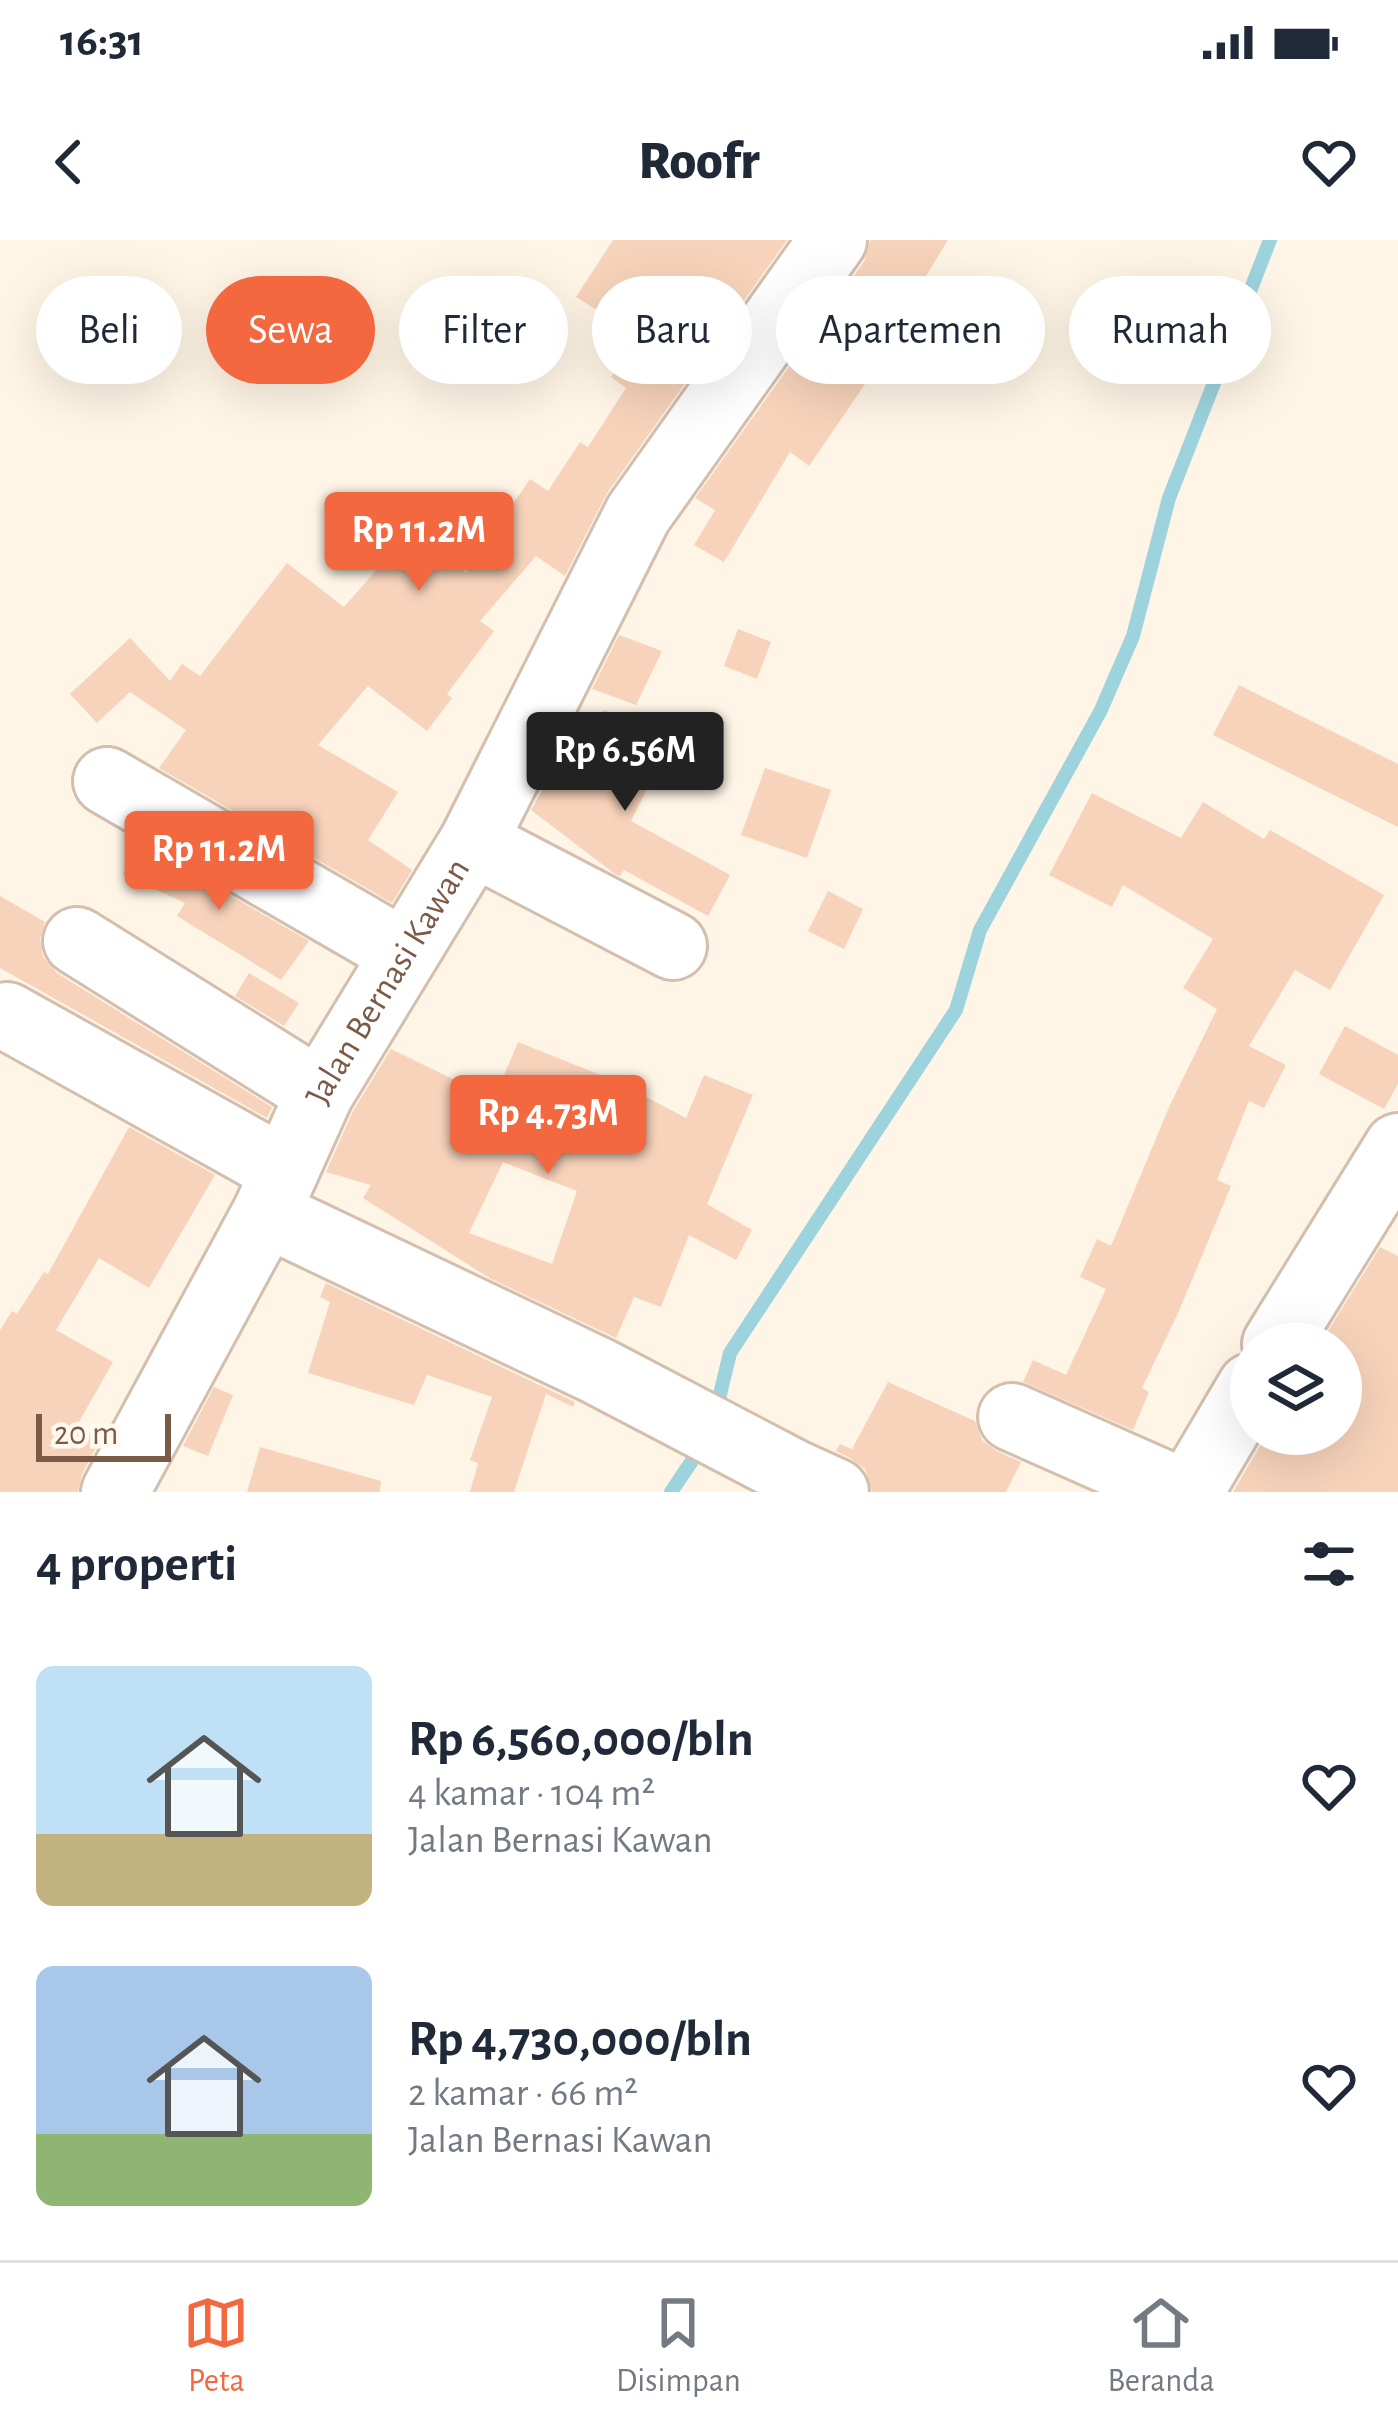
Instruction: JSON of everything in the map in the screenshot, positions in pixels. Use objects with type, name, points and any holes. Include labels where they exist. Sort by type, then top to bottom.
[{"type":"street","name":"Jalan Bernasi Kawan","points":[[115,1492],[276,1192],[320,1093],[473,842],[638,514],[832,240]]},
{"type":"street","points":[[107,781],[404,953]]},
{"type":"street","points":[[473,842],[673,946]]},
{"type":"street","points":[[76,941],[320,1093]]},
{"type":"street","points":[[7,1016],[276,1192],[598,1371],[814,1482]]},
{"type":"street","points":[[1289,1323],[1398,1148]]},
{"type":"street","points":[[1012,1417],[1185,1492],[1230,1420]]},
{"type":"building","points":[[613,240],[787,240],[752,289],[752,276],[592,276],[592,307],[576,297]]},
{"type":"building","points":[[870,240],[948,240],[926,276],[854,276]]},
{"type":"building","points":[[621,384],[685,384],[607,493],[565,576],[536,556],[480,621],[494,631],[447,694],[452,698],[427,731],[368,686],[318,745],[398,792],[368,840],[412,870],[392,903],[159,768],[186,730],[130,692],[97,723],[70,694],[130,638],[170,681],[182,664],[200,676],[287,563],[344,607],[392,552],[415,572],[436,548],[466,573],[530,479],[548,491],[580,442],[588,447],[626,388]]},
{"type":"building","points":[[777,384],[865,384],[809,466],[790,452],[724,562],[694,545],[715,510],[695,498]]},
{"type":"building","points":[[738,629],[771,642],[757,679],[724,666]]},
{"type":"building","points":[[619,635],[662,651],[636,705],[592,689]]},
{"type":"building","points":[[1239,685],[1398,764],[1398,827],[1213,735]]},
{"type":"building","points":[[604,710],[670,743],[631,821],[730,875],[708,916],[624,870],[620,876],[615,874],[531,810],[553,772],[568,781]]},
{"type":"building","points":[[765,768],[831,790],[807,858],[741,835]]},
{"type":"building","points":[[1092,793],[1181,838],[1203,802],[1264,839],[1270,830],[1384,895],[1330,990],[1295,970],[1249,1046],[1286,1065],[1264,1108],[1249,1101],[1217,1180],[1231,1186],[1142,1388],[1149,1392],[1133,1430],[1023,1382],[1033,1360],[1066,1375],[1106,1289],[1080,1277],[1097,1239],[1111,1246],[1170,1105],[1217,1009],[1183,988],[1213,939],[1123,885],[1112,907],[1049,875]]},
{"type":"building","points":[[138,842],[309,941],[281,980],[177,916],[185,903],[123,874]]},
{"type":"building","points":[[828,891],[863,909],[844,949],[808,931]]},
{"type":"building","points":[[0,896],[45,922],[40,939],[43,957],[57,973],[272,1107],[267,1118],[0,968]]},
{"type":"building","points":[[249,973],[299,1003],[284,1026],[235,996]]},
{"type":"building","points":[[1345,1026],[1398,1055],[1398,1084],[1384,1109],[1319,1074]]},
{"type":"building","points":[[518,1042],[618,1082],[686,1118],[704,1075],[753,1095],[707,1204],[752,1230],[736,1260],[689,1235],[661,1307],[634,1297],[616,1338],[491,1279],[363,1198],[371,1185],[326,1172],[353,1111],[391,1049],[494,1099]],"holes":[[[503,1162],[577,1191],[552,1264],[469,1233]]]},
{"type":"building","points":[[129,1127],[215,1175],[149,1288],[99,1258],[56,1330],[113,1362],[76,1427],[101,1438],[78,1492],[0,1492],[0,1330],[12,1311],[17,1314],[44,1272],[48,1274]]},
{"type":"building","points":[[1380,1247],[1398,1256],[1398,1492],[1233,1492],[1255,1455],[1362,1455],[1362,1323],[1333,1323]]},
{"type":"building","points":[[326,1283],[575,1402],[573,1407],[546,1394],[514,1492],[470,1492],[478,1463],[470,1460],[492,1397],[427,1375],[414,1405],[308,1373],[330,1302],[320,1297]]},
{"type":"building","points":[[888,1382],[975,1421],[982,1440],[1021,1462],[1006,1492],[872,1492],[865,1469],[836,1451],[840,1444],[852,1449]]},
{"type":"building","points":[[214,1387],[233,1395],[208,1456],[183,1446]]},
{"type":"building","points":[[260,1447],[381,1481],[380,1492],[247,1492]]},
{"type":"waterway","points":[[715,1415],[730,1353],[956,1010],[980,930],[1101,710],[1133,636],[1169,498],[1270,240]]},
{"type":"waterway","points":[[671,1492],[702,1446]]}]
